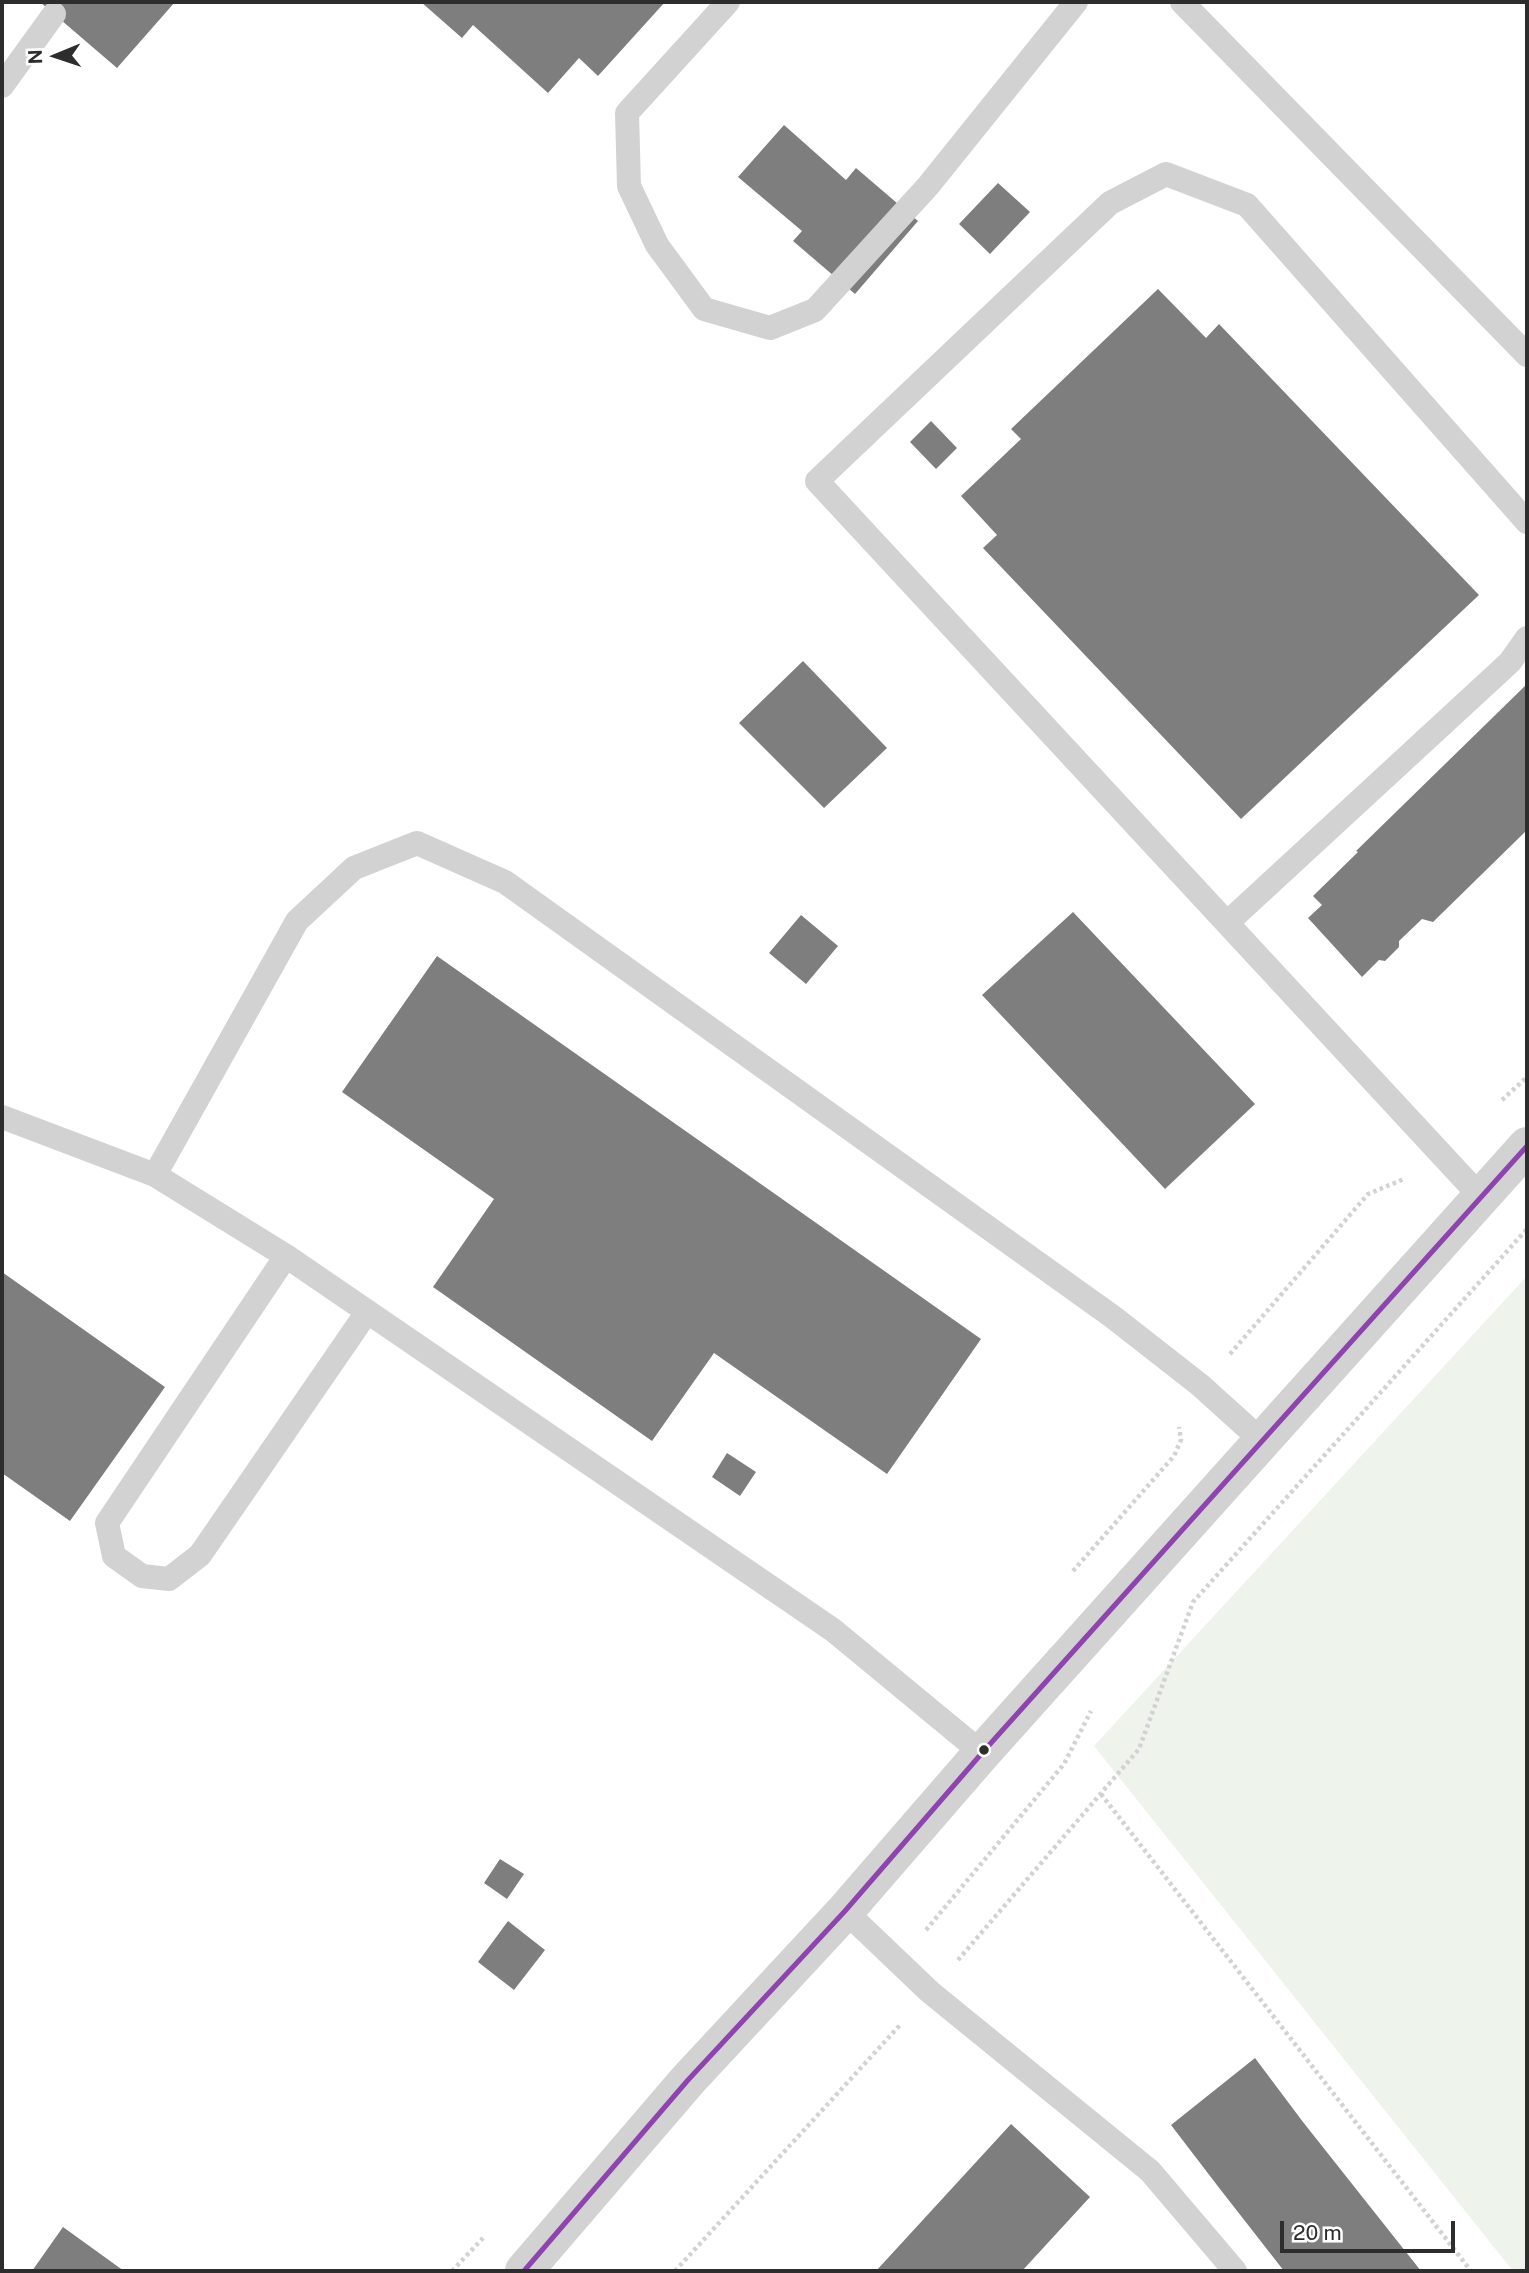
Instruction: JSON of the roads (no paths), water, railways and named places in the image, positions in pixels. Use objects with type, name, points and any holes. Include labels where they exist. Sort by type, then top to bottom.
[{"type":"street","points":[[524,2271],[688,2080],[845,1911],[982,1753],[1527,1146]]},
{"type":"lane","points":[[728,2],[627,113],[629,186],[657,245],[704,309],[770,328],[815,310],[928,186],[1076,2]]},
{"type":"lane","points":[[1182,2],[1527,355]]},
{"type":"lane","points":[[2,86],[54,14]]},
{"type":"lane","points":[[1481,1197],[817,481],[1110,203],[1166,174],[1247,205],[1527,522]]},
{"type":"lane","points":[[1227,923],[1510,662],[1527,638]]},
{"type":"lane","points":[[155,1175],[296,921],[354,868],[416,843],[505,882],[1113,1317],[1200,1385],[1262,1441]]},
{"type":"lane","points":[[2,1117],[155,1175],[286,1256],[833,1630],[982,1753]]},
{"type":"lane","points":[[286,1256],[107,1523],[114,1556],[142,1576],[169,1579],[200,1555],[367,1312]]},
{"type":"lane","points":[[845,1911],[930,1992],[1150,2171],[1235,2271]]}]
